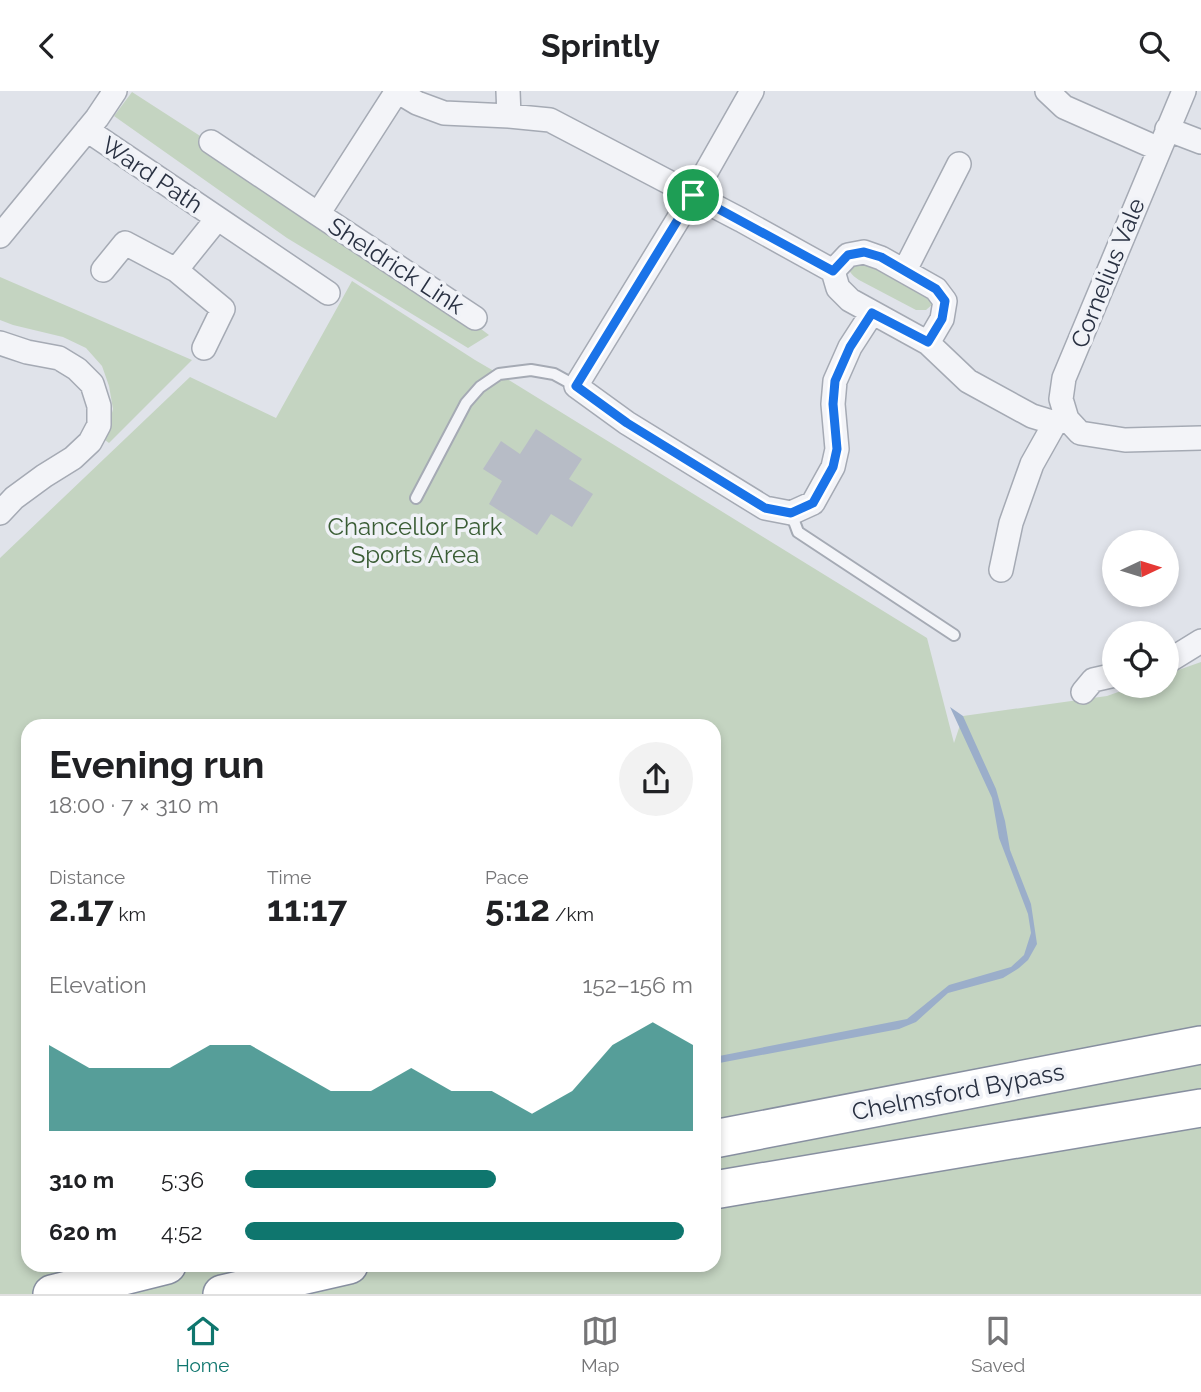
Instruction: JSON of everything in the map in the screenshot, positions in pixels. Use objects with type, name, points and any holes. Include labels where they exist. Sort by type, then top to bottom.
[{"type":"highway","name":"Chelmsford Bypass","points":[[721,1138],[1201,1045]]},
{"type":"highway","points":[[721,1189],[1201,1108]]},
{"type":"highway","points":[[52,1294],[139,1272]]},
{"type":"highway","points":[[222,1294],[318,1272]]},
{"type":"street","name":"Sheldrick Link","points":[[318,214],[397,91],[417,103],[444,113],[550,120],[833,271]]},
{"type":"street","points":[[508,91],[509,116]]},
{"type":"street","points":[[751,91],[693,195],[576,386],[627,423],[765,508],[791,513],[813,503],[833,467],[837,449],[833,404],[835,381],[850,347],[872,313]]},
{"type":"street","points":[[1047,91],[1065,107],[1163,139],[1201,142]]},
{"type":"street","name":"Cornelius Vale","points":[[1061,421],[1064,377],[1184,91]]},
{"type":"street","points":[[0,236],[87,130],[107,94]]},
{"type":"street","name":"Ward Path","points":[[87,130],[328,293]]},
{"type":"street","name":"Sheldrick Link","points":[[211,142],[475,318]]},
{"type":"street","points":[[905,271],[959,164]]},
{"type":"street","name":"Ward Path","points":[[176,270],[216,219]]},
{"type":"street","points":[[103,270],[125,243],[176,270],[223,309],[204,348]]},
{"type":"street","points":[[928,342],[942,319],[945,301],[936,289],[881,257],[864,252],[848,255],[833,271],[838,288],[850,300],[928,342],[968,381],[1032,416],[1061,421],[1080,433],[1125,440],[1201,438]]},
{"type":"street","points":[[0,344],[58,358],[77,369],[92,384],[99,406],[99,425],[90,442],[73,459],[14,498],[0,513]]},
{"type":"street","points":[[1001,571],[1011,523],[1032,464],[1061,421]]},
{"type":"street","points":[[1179,655],[1201,641]]},
{"type":"street","points":[[1083,692],[1093,680],[1102,678]]},
{"type":"lane","points":[[416,498],[466,403],[480,387],[499,373],[531,370],[554,374],[576,386]]},
{"type":"lane","points":[[791,513],[798,532],[954,635]]},
{"type":"green space","points":[[132,92],[374,248],[489,335],[468,348],[287,238],[114,116]]},
{"type":"green space","points":[[849,255],[933,284],[934,303],[926,310],[916,310],[859,280],[849,269]]},
{"type":"green space","points":[[0,277],[192,360],[109,443],[105,440],[113,409],[102,366],[86,348],[63,337],[0,320]]},
{"type":"green space","name":"Chancellor Park Sports Area","points":[[352,281],[475,360],[927,638],[954,743],[963,716],[1102,697],[1179,698],[1179,670],[1201,662],[1201,1294],[0,1294],[0,558],[190,377],[276,418]]},
{"type":"water","points":[[950,707],[963,716],[996,789],[1010,850],[1031,904],[1037,944],[1028,960],[1003,978],[948,993],[916,1022],[899,1029],[721,1063],[721,1056],[907,1019],[949,985],[1011,967],[1024,955],[1031,933],[1028,914],[999,838],[992,798]]},
{"type":"building","points":[[536,429],[582,459],[569,479],[593,494],[572,527],[551,514],[537,535],[489,504],[502,481],[483,469],[501,441],[520,454]]},
{"type":"route","points":[[693,195],[833,271],[848,255],[864,252],[881,257],[936,289],[945,301],[942,319],[928,342],[872,313],[850,347],[835,381],[833,404],[837,449],[833,467],[813,503],[791,513],[765,508],[627,423],[576,386],[693,195]]}]
